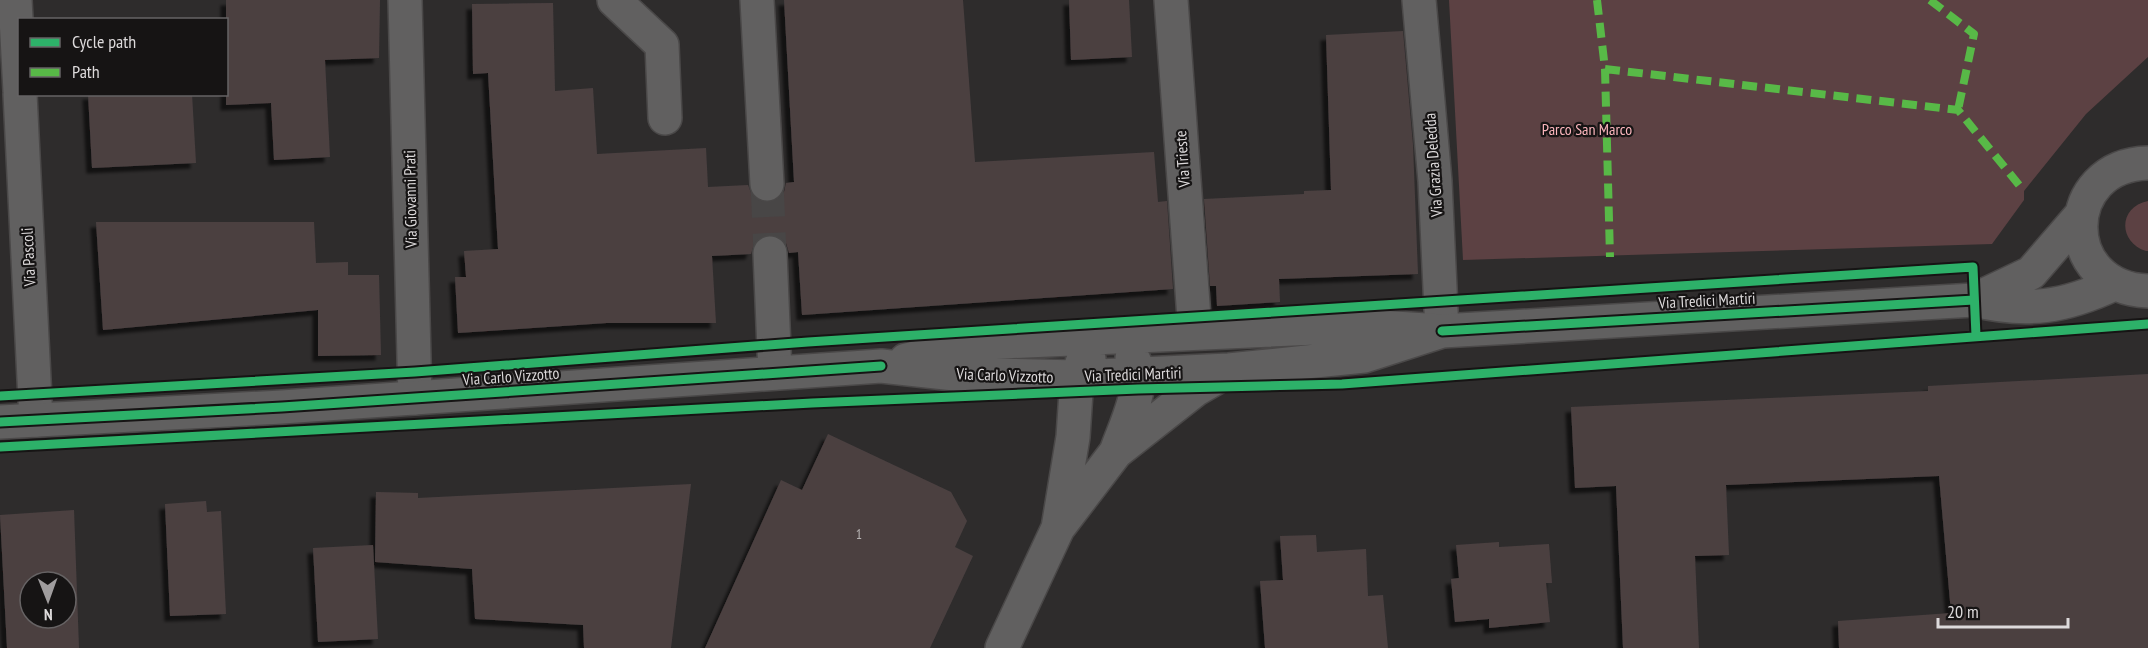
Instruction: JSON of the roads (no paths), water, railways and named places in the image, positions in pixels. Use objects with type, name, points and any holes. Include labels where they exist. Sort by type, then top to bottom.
[{"type":"street","name":"Via Pascoli","points":[[15,0],[18,56]]},
{"type":"street","name":"Via Giovanni Prati","points":[[405,0],[415,398]]},
{"type":"street","points":[[614,0],[662,45],[665,118]]},
{"type":"street","points":[[757,0],[767,184]]},
{"type":"street","name":"Via Trieste","points":[[1171,0],[1194,318]]},
{"type":"street","name":"Via Grazia Deledda","points":[[1419,0],[1435,181],[1442,331]]},
{"type":"street","name":"Via Pascoli","points":[[20,96],[36,420]]},
{"type":"street","name":"Via Tredici Martiri","points":[[1974,300],[2031,273],[2081,215],[2095,186],[2109,173],[2144,157]]},
{"type":"street","points":[[2081,215],[2080,231],[2090,261],[2114,284],[2128,290],[2148,291]]},
{"type":"street","points":[[770,254],[775,373]]},
{"type":"street","name":"Via Tredici Martiri","points":[[881,366],[980,343],[1362,326],[1442,331],[1974,300],[2005,308],[2032,308],[2081,299],[2114,284]]},
{"type":"street","name":"Via Tredici Martiri","points":[[1077,376],[1133,364],[1289,343],[1319,328]]},
{"type":"street","name":"Via Tredici Martiri","points":[[1133,364],[1229,370],[1364,356],[1442,331]]},
{"type":"street","points":[[1082,338],[1102,342],[1133,364],[1138,389],[1116,452]]},
{"type":"street","name":"Via Carlo Vizzotto","points":[[0,422],[415,398],[881,366],[956,374],[1077,376]]},
{"type":"street","points":[[1002,648],[1058,528],[1116,452],[1195,390],[1229,370]]},
{"type":"street","points":[[1058,528],[1073,436],[1077,376]]},
{"type":"tunnel","points":[[767,184],[770,253]]},
{"type":"park label","name":"Parco San Marco","points":[[1587,129]]}]
